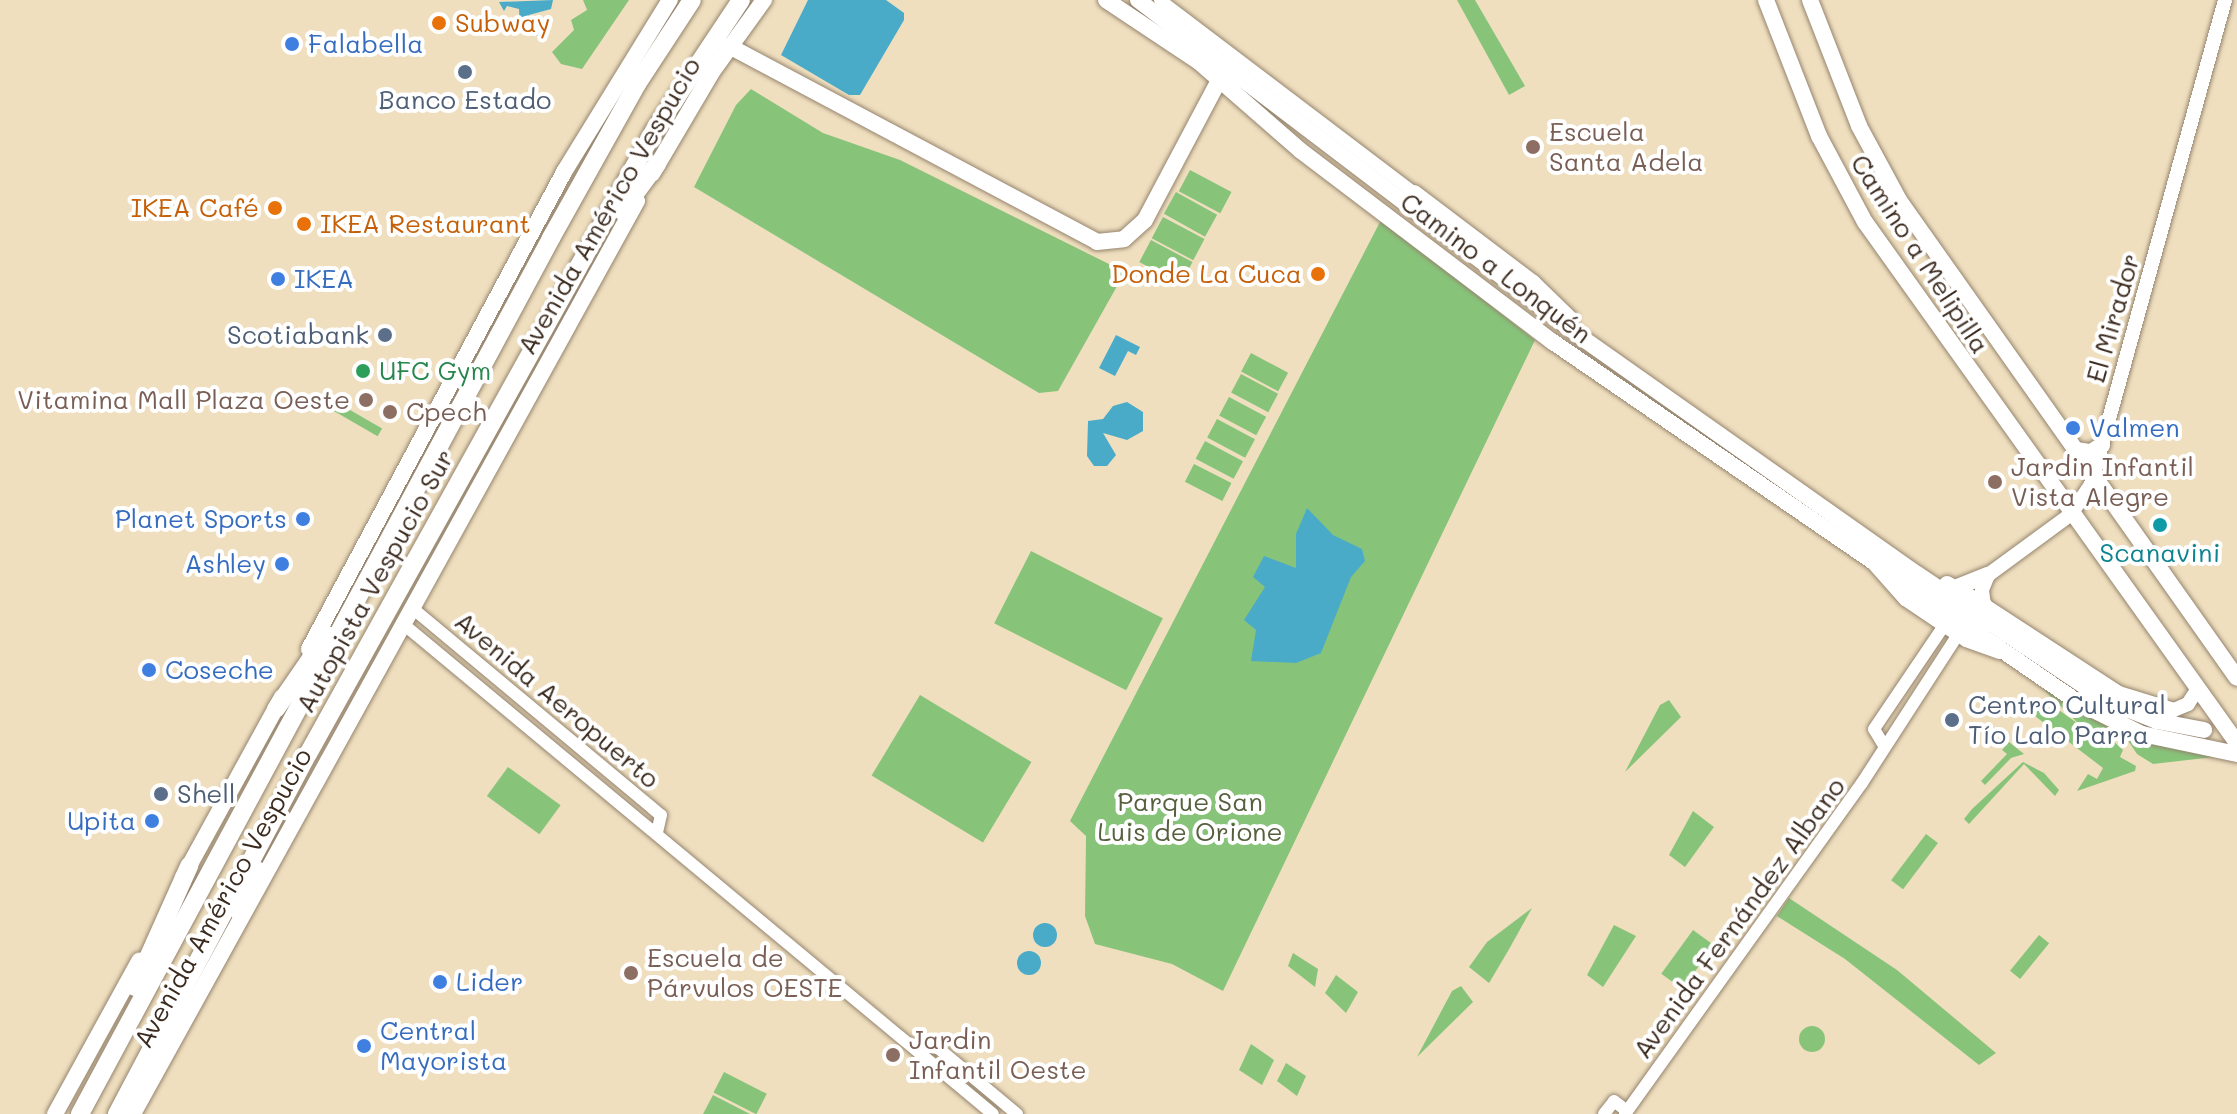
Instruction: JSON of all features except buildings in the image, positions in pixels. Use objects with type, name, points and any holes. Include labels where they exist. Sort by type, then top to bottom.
[{"type":"highway","name":"Autopista Vespucio Sur","points":[[80,1114],[637,84],[692,0]]},
{"type":"highway","name":"Autopista Vespucio Sur","points":[[117,1114],[308,754],[671,102],[741,0]]},
{"type":"highway","points":[[557,310],[657,164]]},
{"type":"highway","points":[[276,709],[375,568]]},
{"type":"highway","points":[[240,913],[308,754]]},
{"type":"highway","points":[[105,1066],[189,866]]},
{"type":"main road","name":"Avenida Américo Vespucio","points":[[55,1114],[564,172],[670,0]]},
{"type":"main road","name":"Avenida Américo Vespucio","points":[[133,1114],[240,913],[657,164],[729,46],[764,0]]},
{"type":"main road","name":"Camino a Lonquén","points":[[1106,0],[1223,73],[1301,151],[1553,342],[1873,549]]},
{"type":"main road","name":"Camino a Lonquén","points":[[1138,0],[1223,73],[1873,549],[2015,658],[2130,730],[2237,754]]},
{"type":"main road","name":"Camino a Melipilla","points":[[1766,0],[1819,136],[1855,205],[2071,514],[2237,743]]},
{"type":"main road","name":"Camino a Melipilla","points":[[1810,0],[1859,126],[1890,184],[2237,678]]},
{"type":"main road","name":"El Mirador","points":[[1988,575],[2071,514],[2094,476],[2225,0]]},
{"type":"main road","points":[[729,46],[1097,242],[1124,239],[1145,220],[1223,73]]},
{"type":"main road","points":[[1414,193],[1540,289],[1585,340]]},
{"type":"main road","points":[[2076,450],[2091,452],[2102,445]]},
{"type":"main road","points":[[1873,549],[1955,588],[2086,674],[2133,698],[2179,710],[2197,690]]},
{"type":"main road","points":[[1873,549],[2091,692],[2140,715],[2204,730]]},
{"type":"main road","points":[[1955,588],[1988,575],[1984,605]]},
{"type":"street","name":"Camino a Lonquén","points":[[1160,0],[1414,193]]},
{"type":"street","name":"Camino a Lonquén","points":[[1873,549],[1891,588],[1957,636],[2015,658]]},
{"type":"street","name":"Avenida Aeropuerto","points":[[411,607],[661,815],[657,832]]},
{"type":"street","name":"Avenida Aeropuerto","points":[[402,623],[913,1045],[933,1053],[1017,1114]]},
{"type":"street","name":"Avenida Fernández Albano","points":[[1883,744],[1874,729],[1943,627]]},
{"type":"street","name":"Avenida Fernández Albano","points":[[1626,1112],[1862,783],[1883,744],[1957,636]]},
{"type":"street","points":[[470,678],[479,664]]},
{"type":"street","name":"Avenida Aeropuerto","points":[[933,1053],[993,1114]]},
{"type":"street","points":[[1604,1114],[1614,1101],[1626,1112]]},
{"type":"green space","points":[[583,0],[629,0],[582,69],[561,64],[552,52],[574,30],[571,20],[587,10]]},
{"type":"green space","points":[[1457,0],[1475,0],[1525,86],[1509,95]]},
{"type":"green space","points":[[751,89],[823,133],[900,160],[1125,272],[1058,391],[1039,393],[694,187],[736,105]]},
{"type":"green space","points":[[1190,170],[1231,192],[1220,213],[1179,191]]},
{"type":"green space","points":[[1176,192],[1217,215],[1205,237],[1164,214]]},
{"type":"green space","points":[[1163,217],[1204,239],[1193,260],[1152,238]]},
{"type":"green space","name":"Parque San Luis de Orione","points":[[1381,220],[1535,340],[1223,991],[1172,964],[1095,944],[1085,916],[1086,836],[1070,821]]},
{"type":"green space","points":[[1151,240],[1192,262],[1181,284],[1139,262]]},
{"type":"green space","points":[[1251,353],[1288,373],[1278,391],[1241,372]]},
{"type":"green space","points":[[1241,374],[1278,394],[1268,412],[1231,393]]},
{"type":"green space","points":[[1229,397],[1266,417],[1256,435],[1219,416]]},
{"type":"green space","points":[[331,399],[382,428],[378,436],[326,407]]},
{"type":"green space","points":[[1217,419],[1255,439],[1245,458],[1207,438]]},
{"type":"green space","points":[[1205,441],[1243,461],[1234,479],[1196,459]]},
{"type":"green space","points":[[1194,464],[1231,483],[1222,501],[1185,482]]},
{"type":"green space","points":[[1031,551],[1163,618],[1126,690],[994,623]]},
{"type":"green space","points":[[2043,689],[2110,728],[2214,757],[2153,764],[2137,754],[2127,739],[2082,727]]},
{"type":"green space","points":[[920,695],[1031,762],[983,843],[872,776]]},
{"type":"green space","points":[[1669,700],[1681,717],[1625,772],[1660,705]]},
{"type":"green space","points":[[2037,701],[2043,709],[2056,708],[2098,738],[2111,739],[2123,750],[2120,757],[2136,766],[2135,771],[2077,791],[2088,774],[2097,779],[2103,768],[2031,713]]},
{"type":"green space","points":[[2009,742],[2024,754],[2011,758],[1985,785],[1981,781],[2007,754],[2002,750]]},
{"type":"green space","points":[[2023,762],[2044,773],[2059,790],[2055,796],[2024,764],[1969,824],[1964,819],[1972,809]]},
{"type":"green space","points":[[508,767],[561,805],[539,834],[487,796]]},
{"type":"green space","points":[[1693,811],[1714,827],[1685,867],[1669,855]]},
{"type":"green space","points":[[1926,834],[1938,843],[1903,889],[1891,880]]},
{"type":"green space","points":[[1789,898],[1897,970],[1996,1053],[1979,1065],[1845,959],[1777,916]]},
{"type":"green space","points":[[1532,908],[1489,983],[1469,967],[1487,942]]},
{"type":"green space","points":[[1614,925],[1636,936],[1603,987],[1587,975]]},
{"type":"green space","points":[[1693,930],[1714,945],[1682,989],[1661,974]]},
{"type":"green space","points":[[2039,935],[2049,943],[2020,979],[2010,971]]},
{"type":"green space","points":[[1293,953],[1318,969],[1315,987],[1288,966]]},
{"type":"green space","points":[[1336,975],[1358,992],[1346,1013],[1325,993]]},
{"type":"green space","points":[[1461,986],[1473,1002],[1417,1057],[1452,991]]},
{"type":"green space","points":[[1812,1026],[1821,1030],[1825,1039],[1821,1048],[1812,1052],[1803,1048],[1799,1039],[1803,1030]]},
{"type":"green space","points":[[1251,1044],[1274,1060],[1262,1085],[1239,1070]]},
{"type":"green space","points":[[1286,1063],[1306,1076],[1297,1096],[1277,1081]]},
{"type":"green space","points":[[724,1072],[767,1094],[756,1114],[714,1092]]},
{"type":"green space","points":[[713,1095],[750,1114],[703,1114]]},
{"type":"water","points":[[553,0],[551,9],[529,15],[528,25],[537,30],[552,20],[537,36],[520,26],[519,9],[507,6],[504,11],[499,2]]},
{"type":"water","points":[[808,0],[886,0],[904,13],[904,20],[860,95],[849,95],[781,55]]},
{"type":"water","points":[[1116,335],[1140,347],[1136,355],[1128,351],[1115,376],[1099,368]]},
{"type":"water","points":[[1127,402],[1143,412],[1143,431],[1127,440],[1103,433],[1116,455],[1107,466],[1094,466],[1087,456],[1088,421],[1103,419],[1113,406]]},
{"type":"water","points":[[1307,508],[1333,535],[1362,549],[1365,561],[1351,577],[1321,653],[1296,663],[1251,661],[1256,630],[1244,620],[1265,587],[1253,577],[1264,556],[1296,568],[1296,534]]},
{"type":"water","points":[[1045,923],[1054,926],[1057,935],[1054,944],[1045,947],[1036,944],[1033,935],[1036,926]]},
{"type":"water","points":[[1029,951],[1040,958],[1041,963],[1034,974],[1029,975],[1018,968],[1017,963],[1024,952]]},
{"type":"place","name":"Subway","points":[[439,23]]},
{"type":"place","name":"Falabella","points":[[292,44]]},
{"type":"place","name":"Banco Estado","points":[[465,72]]},
{"type":"place","name":"Escuela Santa Adela","points":[[1533,147]]},
{"type":"place","name":"IKEA Café","points":[[275,208]]},
{"type":"place","name":"IKEA Restaurant","points":[[304,224]]},
{"type":"place","name":"Donde La Cuca","points":[[1318,274]]},
{"type":"place","name":"IKEA","points":[[278,279]]},
{"type":"place","name":"Scotiabank","points":[[385,335]]},
{"type":"place","name":"UFC Gym","points":[[363,371]]},
{"type":"place","name":"Vitamina Mall Plaza Oeste","points":[[366,400]]},
{"type":"place","name":"Cpech","points":[[390,412]]},
{"type":"place","name":"Valmen","points":[[2073,428]]},
{"type":"place","name":"Jardin Infantil Vista Alegre","points":[[1995,482]]},
{"type":"place","name":"Planet Sports","points":[[303,519]]},
{"type":"place","name":"Scanavini","points":[[2160,525]]},
{"type":"place","name":"Ashley","points":[[282,564]]},
{"type":"place","name":"Coseche","points":[[149,670]]},
{"type":"place","name":"Centro Cultural Tío Lalo Parra","points":[[1952,720]]},
{"type":"place","name":"Shell","points":[[161,794]]},
{"type":"place","name":"Upita","points":[[152,821]]},
{"type":"place","name":"Escuela de Párvulos OESTE","points":[[631,973]]},
{"type":"place","name":"Lider","points":[[440,982]]},
{"type":"place","name":"Central Mayorista","points":[[364,1046]]},
{"type":"place","name":"Jardin Infantil Oeste","points":[[893,1055]]}]
